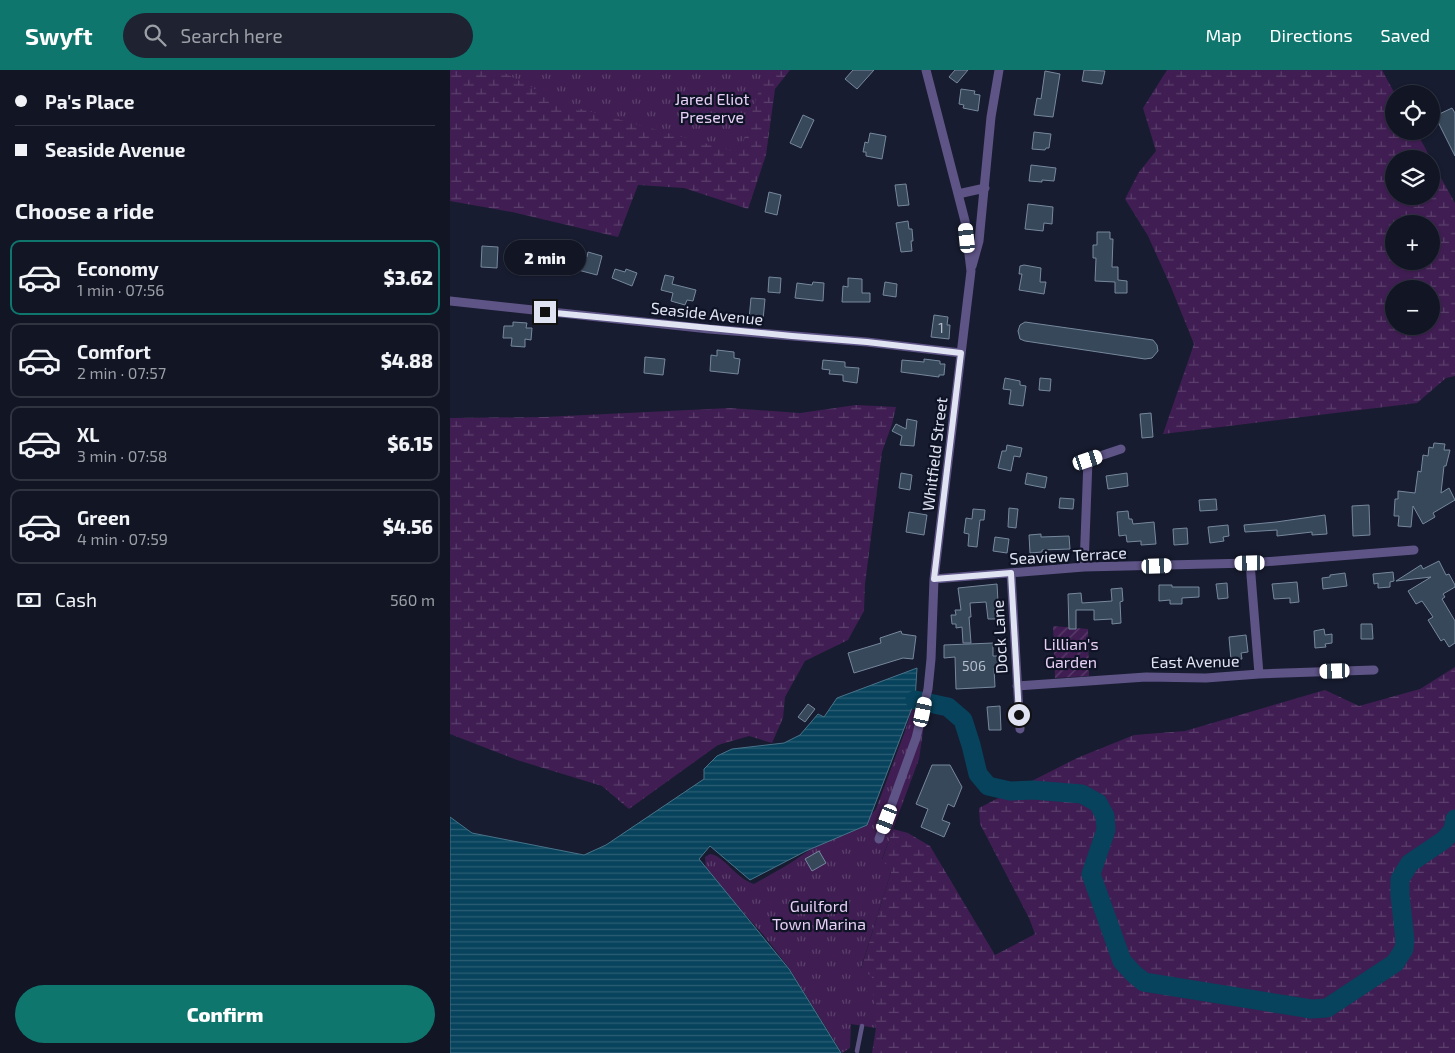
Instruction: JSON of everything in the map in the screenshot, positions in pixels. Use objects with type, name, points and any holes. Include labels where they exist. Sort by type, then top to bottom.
[{"type":"street","name":"Whitfield Street","points":[[879,840],[905,771],[928,690],[934,579],[971,271],[965,221],[926,70]]},
{"type":"street","points":[[971,271],[979,241],[991,117],[999,70]]},
{"type":"street","points":[[958,194],[985,188]]},
{"type":"street","name":"Seaside Avenue","points":[[450,301],[961,353]]},
{"type":"street","points":[[1084,568],[1088,460],[1121,449]]},
{"type":"street","name":"Seaview Terrace","points":[[934,579],[1084,568],[1250,563],[1414,550]]},
{"type":"street","points":[[1250,563],[1259,674]]},
{"type":"street","name":"Dock Lane","points":[[1011,573],[1020,729]]},
{"type":"street","name":"East Avenue","points":[[1017,686],[1146,677],[1206,678],[1374,670]]},
{"type":"lane","points":[[857,1052],[862,1026]]},
{"type":"green space","points":[[450,70],[790,70],[775,89],[766,155],[748,209],[684,188],[638,185],[618,237],[512,212],[450,201]]},
{"type":"green space","name":"Jared Eliot Preserve","points":[[499,70],[765,70],[740,153],[563,104]]},
{"type":"green space","points":[[1167,70],[1382,70],[1390,85],[1385,85],[1385,140],[1421,140],[1426,150],[1385,150],[1385,205],[1440,205],[1440,176],[1455,203],[1455,376],[1446,378],[1417,403],[1163,434],[1194,344],[1148,236],[1125,199],[1139,172],[1156,151],[1143,108]]},
{"type":"green space","points":[[856,405],[896,407],[882,452],[865,584],[864,611],[848,640],[805,661],[785,697],[783,718],[772,743],[749,736],[718,745],[629,809],[602,786],[517,760],[450,734],[450,418],[544,417],[730,408],[800,413]]},
{"type":"green space","name":"Lillian's Garden","points":[[1053,626],[1088,629],[1089,676],[1055,678]]},
{"type":"green space","points":[[1455,667],[1455,1053],[872,1053],[876,1028],[861,969],[891,872],[882,860],[893,829],[908,833],[930,846],[995,955],[1035,934],[1029,918],[980,824],[979,808],[1077,758],[1134,735],[1185,731],[1325,690],[1359,706],[1420,689]]},
{"type":"green space","name":"Guilford Town Marina","points":[[912,709],[926,712],[919,759],[882,859],[891,872],[861,968],[872,977],[876,1028],[851,1024],[850,1048],[842,1053],[789,968],[765,937],[706,870],[705,857],[710,854],[721,859],[741,877],[754,884],[789,864],[844,827],[869,817],[876,809]]},
{"type":"water","points":[[917,668],[915,700],[867,825],[806,851],[750,880],[710,846],[699,859],[789,969],[841,1053],[450,1053],[450,817],[472,833],[584,855],[606,845],[704,779],[704,769],[717,756],[732,749],[784,743],[800,735],[818,714],[824,717],[837,698]]},
{"type":"building","points":[[853,70],[874,70],[857,89],[845,79]]},
{"type":"building","points":[[955,70],[968,70],[957,83],[949,77]]},
{"type":"building","points":[[1084,70],[1105,71],[1102,84],[1082,81]]},
{"type":"building","points":[[1045,71],[1060,74],[1053,117],[1034,115],[1037,98],[1041,99]]},
{"type":"building","points":[[961,89],[975,91],[974,94],[980,95],[978,111],[963,108],[964,105],[959,104]]},
{"type":"building","points":[[1452,108],[1455,113],[1455,156],[1440,126],[1440,114]]},
{"type":"building","points":[[803,115],[814,120],[801,148],[790,143]]},
{"type":"building","points":[[1034,132],[1051,134],[1049,148],[1045,150],[1032,149]]},
{"type":"building","points":[[870,133],[886,136],[882,159],[866,156],[866,152],[863,152],[865,142],[868,143]]},
{"type":"building","points":[[1031,165],[1056,168],[1054,181],[1029,181]]},
{"type":"building","points":[[906,184],[909,205],[898,206],[895,185]]},
{"type":"building","points":[[769,192],[781,195],[777,215],[765,212]]},
{"type":"building","points":[[1028,204],[1053,207],[1052,224],[1044,223],[1043,231],[1025,229]]},
{"type":"building","points":[[908,221],[909,229],[912,229],[912,251],[901,252],[896,223]]},
{"type":"building","points":[[1097,232],[1110,232],[1110,239],[1113,239],[1112,267],[1118,267],[1118,280],[1127,281],[1127,293],[1115,293],[1115,282],[1095,281],[1096,258],[1093,258],[1093,245],[1097,245]]},
{"type":"building","points":[[482,246],[498,247],[497,268],[481,267]]},
{"type":"building","points":[[588,252],[602,256],[597,275],[578,270],[582,256],[587,257]]},
{"type":"building","points":[[520,259],[546,261],[545,273],[519,271]]},
{"type":"building","points":[[1020,266],[1041,268],[1040,282],[1046,282],[1044,294],[1019,290],[1022,274],[1019,274]]},
{"type":"building","points":[[615,269],[625,272],[626,269],[637,273],[632,286],[612,278]]},
{"type":"building","points":[[665,275],[674,277],[672,284],[696,290],[693,301],[687,300],[685,305],[671,301],[673,293],[661,290]]},
{"type":"building","points":[[769,277],[781,278],[780,293],[768,292]]},
{"type":"building","points":[[848,278],[862,279],[862,293],[870,293],[870,302],[842,302],[843,286],[848,287]]},
{"type":"building","points":[[813,282],[824,283],[823,301],[795,298],[797,283],[812,285]]},
{"type":"building","points":[[885,282],[897,284],[896,297],[883,295]]},
{"type":"building","points":[[751,298],[765,299],[763,320],[749,319]]},
{"type":"building","points":[[934,315],[948,317],[947,325],[950,325],[949,339],[931,337]]},
{"type":"building","points":[[513,322],[527,323],[526,328],[532,328],[531,340],[525,339],[525,347],[511,346],[512,338],[503,338],[504,326],[513,326]]},
{"type":"building","points":[[1025,322],[1153,340],[1157,345],[1158,351],[1152,358],[1145,359],[1025,341],[1020,339],[1018,331],[1020,325]]},
{"type":"building","points":[[717,350],[734,352],[734,358],[740,359],[738,374],[710,371],[711,355],[717,356]]},
{"type":"building","points":[[645,357],[665,359],[663,375],[644,373]]},
{"type":"building","points":[[924,359],[940,361],[940,364],[945,364],[944,375],[939,375],[939,377],[901,372],[902,360],[924,362]]},
{"type":"building","points":[[823,360],[845,362],[845,367],[859,368],[857,383],[843,381],[843,375],[829,374],[830,370],[822,369]]},
{"type":"building","points":[[1005,378],[1020,381],[1020,385],[1026,386],[1023,406],[1009,404],[1011,390],[1003,389]]},
{"type":"building","points":[[1040,378],[1051,379],[1050,391],[1039,390]]},
{"type":"building","points":[[1151,413],[1153,437],[1142,438],[1140,414]]},
{"type":"building","points":[[907,419],[917,421],[914,446],[900,445],[902,436],[892,431],[896,424],[906,429]]},
{"type":"building","points":[[1434,443],[1445,444],[1444,450],[1450,450],[1446,466],[1444,466],[1441,493],[1449,488],[1455,500],[1433,513],[1435,517],[1423,524],[1413,506],[1411,527],[1398,526],[1399,516],[1394,516],[1395,499],[1398,499],[1398,491],[1415,493],[1418,471],[1421,472],[1423,455],[1428,456],[1429,447],[1433,448]]},
{"type":"building","points":[[1007,445],[1022,448],[1020,457],[1014,456],[1011,471],[998,468],[1002,451],[1006,451]]},
{"type":"building","points":[[901,473],[912,475],[910,490],[899,488]]},
{"type":"building","points":[[1027,473],[1047,477],[1045,488],[1025,484]]},
{"type":"building","points":[[1127,473],[1128,486],[1108,489],[1106,476]]},
{"type":"building","points":[[1060,498],[1074,499],[1073,509],[1059,508]]},
{"type":"building","points":[[1216,499],[1217,510],[1200,511],[1199,500]]},
{"type":"building","points":[[1369,505],[1370,535],[1353,536],[1352,506]]},
{"type":"building","points":[[1009,508],[1018,509],[1016,528],[1008,527]]},
{"type":"building","points":[[973,509],[985,510],[984,520],[980,520],[977,547],[968,546],[969,534],[964,533],[966,518],[972,519]]},
{"type":"building","points":[[1128,511],[1129,519],[1132,519],[1133,524],[1154,522],[1156,544],[1141,545],[1141,541],[1127,542],[1126,535],[1119,536],[1117,512]]},
{"type":"building","points":[[909,512],[927,515],[924,535],[906,532]]},
{"type":"building","points":[[1325,515],[1327,534],[1312,535],[1312,532],[1277,536],[1277,530],[1245,532],[1244,525]]},
{"type":"building","points":[[1228,525],[1229,536],[1223,537],[1224,541],[1210,543],[1208,527]]},
{"type":"building","points":[[1187,528],[1188,544],[1174,545],[1173,529]]},
{"type":"building","points":[[1041,534],[1041,537],[1069,536],[1070,549],[1042,550],[1042,552],[1030,553],[1029,535]]},
{"type":"building","points":[[995,537],[1009,539],[1007,553],[993,551]]},
{"type":"building","points":[[1439,561],[1446,575],[1449,574],[1455,585],[1455,587],[1443,594],[1445,597],[1442,599],[1455,621],[1455,643],[1449,647],[1444,639],[1441,641],[1428,620],[1433,617],[1422,601],[1416,604],[1408,591],[1431,577],[1396,581],[1421,565],[1423,569]]},
{"type":"building","points":[[1393,572],[1394,581],[1390,582],[1390,587],[1378,588],[1378,583],[1374,584],[1373,574]]},
{"type":"building","points":[[1345,573],[1347,586],[1323,589],[1322,578]]},
{"type":"building","points":[[1297,582],[1299,602],[1290,603],[1290,598],[1274,599],[1272,584]]},
{"type":"building","points":[[1227,583],[1228,598],[1218,599],[1216,584]]},
{"type":"building","points":[[997,584],[999,619],[988,619],[986,602],[970,603],[971,643],[963,643],[962,627],[956,628],[956,624],[952,624],[951,615],[956,615],[955,610],[961,610],[958,588]]},
{"type":"building","points":[[1159,585],[1199,587],[1199,597],[1182,598],[1182,604],[1170,604],[1170,600],[1159,601]]},
{"type":"building","points":[[1122,588],[1123,601],[1120,602],[1121,623],[1112,624],[1112,619],[1094,620],[1094,610],[1076,610],[1076,629],[1069,629],[1068,594],[1081,593],[1082,603],[1112,601],[1111,589]]},
{"type":"building","points":[[1361,624],[1372,624],[1373,639],[1361,639]]},
{"type":"building","points":[[1324,629],[1325,635],[1332,634],[1332,643],[1325,644],[1326,647],[1315,648],[1314,631]]},
{"type":"building","points":[[901,631],[902,634],[916,636],[913,659],[903,658],[854,673],[848,653],[881,643],[880,638]]},
{"type":"building","points":[[1246,635],[1248,652],[1241,653],[1242,659],[1231,660],[1229,637]]},
{"type":"building","points":[[993,643],[993,656],[1003,656],[1003,668],[994,668],[995,687],[956,689],[955,657],[944,658],[944,645]]},
{"type":"building","points":[[808,704],[815,709],[805,722],[798,717]]},
{"type":"building","points":[[1000,706],[1001,730],[989,730],[987,707]]},
{"type":"building","points":[[932,765],[950,765],[962,787],[954,807],[948,804],[942,820],[950,823],[944,837],[921,827],[928,809],[916,804]]},
{"type":"building","points":[[819,851],[826,863],[812,871],[805,859]]},
{"type":"waterway","points":[[915,700],[948,707],[963,720],[978,774],[988,786],[1010,791],[1033,790],[1082,794],[1098,803],[1105,816],[1106,830],[1091,874],[1122,961],[1144,982],[1311,1009],[1327,1008],[1395,963],[1404,949],[1405,940],[1400,879],[1410,863],[1444,840],[1453,830],[1455,819]]},
{"type":"route","points":[[545,312],[867,342],[961,353],[934,579],[1011,573],[1019,715]]}]
